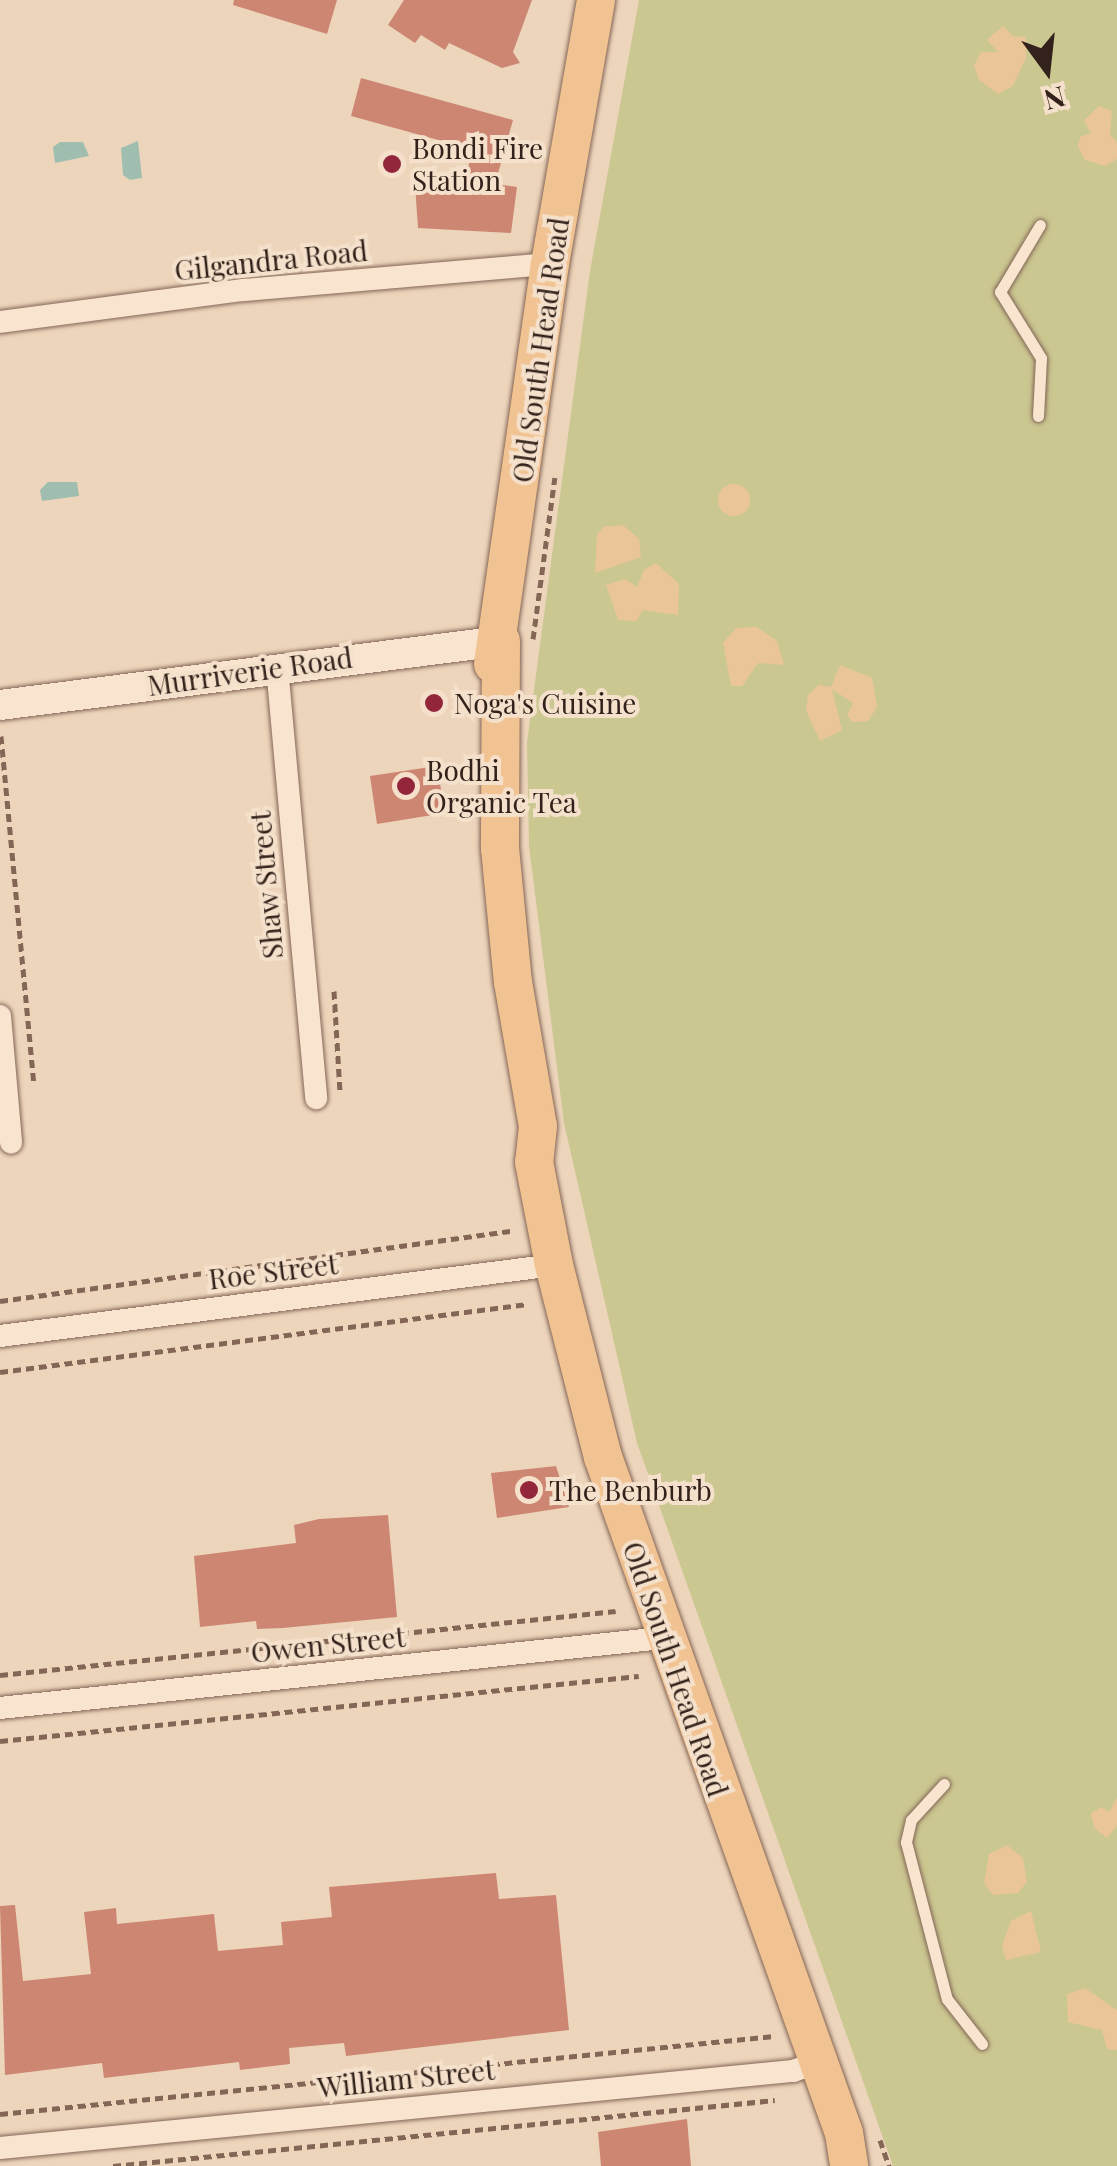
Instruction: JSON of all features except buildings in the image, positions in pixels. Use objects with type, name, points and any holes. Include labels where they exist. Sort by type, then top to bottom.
[{"type":"main road","name":"Old South Head Road","points":[[596,0],[550,264],[517,642],[506,692],[498,818],[512,982],[538,1126],[534,1162],[554,1265],[604,1457],[663,1638],[844,2133],[849,2166]]},
{"type":"street","name":"Gilgandra Road","points":[[0,322],[244,290],[550,264]]},
{"type":"street","name":"Murriverie Road","points":[[0,705],[277,668],[517,642]]},
{"type":"street","name":"Shaw Street","points":[[277,668],[316,1098]]},
{"type":"street","points":[[0,1016],[11,1143]]},
{"type":"street","name":"Roe Street","points":[[0,1336],[554,1265]]},
{"type":"street","name":"Owen Street","points":[[0,1708],[663,1638]]},
{"type":"street","name":"William Street","points":[[0,2148],[793,2071],[816,2063]]},
{"type":"lane","points":[[1038,416],[1042,358],[1000,292],[1040,225]]},
{"type":"lane","points":[[944,1784],[911,1820],[906,1842],[947,1999],[982,2044]]},
{"type":"path","points":[[517,642],[555,473]]},
{"type":"path","points":[[1,736],[34,1084]]},
{"type":"path","points":[[0,1301],[510,1232]]},
{"type":"path","points":[[0,1372],[528,1304]]},
{"type":"path","points":[[0,1675],[616,1612]]},
{"type":"path","points":[[0,1741],[639,1676]]},
{"type":"path","points":[[0,2114],[774,2036]]},
{"type":"path","points":[[114,2166],[781,2099]]},
{"type":"path","points":[[875,2127],[889,2166]]},
{"type":"shaded area","points":[[639,0],[1117,0],[1117,2166],[893,2166],[637,1443],[564,1123],[529,846],[527,742],[590,271]]},
{"type":"shaded area","points":[[138,141],[142,178],[130,180],[123,175],[121,148]]},
{"type":"shaded area","points":[[60,142],[83,142],[89,156],[55,163],[53,147]]},
{"type":"shaded area","points":[[48,482],[77,482],[79,496],[42,501],[40,490]]},
{"type":"sand","points":[[1003,26],[1013,36],[1026,37],[1026,58],[1013,86],[998,94],[979,80],[974,66],[981,52],[998,52],[987,40]]},
{"type":"sand","points":[[1099,106],[1112,111],[1110,134],[1117,142],[1117,159],[1105,166],[1085,160],[1078,146],[1081,136],[1091,134],[1084,120]]},
{"type":"sand","points":[[734,484],[745,489],[750,500],[745,511],[734,516],[723,511],[718,500],[723,489]]},
{"type":"sand","points":[[623,525],[639,539],[641,557],[595,573],[597,535],[603,527]]},
{"type":"sand","points":[[656,563],[679,584],[678,615],[642,610],[637,621],[618,620],[606,585],[625,579],[637,587],[644,570]]},
{"type":"sand","points":[[757,627],[777,641],[784,665],[758,663],[742,686],[731,686],[723,643],[736,628]]},
{"type":"sand","points":[[840,665],[872,678],[877,707],[868,721],[852,722],[847,715],[853,703],[832,689],[842,730],[820,741],[806,710],[808,695],[819,685],[831,687]]},
{"type":"sand","points":[[1117,1798],[1117,1826],[1107,1838],[1094,1828],[1091,1813],[1101,1807],[1109,1812]]},
{"type":"sand","points":[[1007,1845],[1023,1858],[1027,1882],[1018,1893],[993,1895],[984,1883],[989,1854]]},
{"type":"sand","points":[[1031,1911],[1041,1952],[1006,1960],[1002,1946],[1011,1921]]},
{"type":"sand","points":[[1085,1988],[1117,2010],[1117,2050],[1107,2049],[1102,2030],[1068,2022],[1067,1994]]},
{"type":"place","name":"Bondi Fire Station","points":[[392,164]]},
{"type":"place","name":"Noga's Cuisine","points":[[434,703]]},
{"type":"place","name":"Bodhi Organic Tea","points":[[406,786]]},
{"type":"place","name":"The Benburb","points":[[529,1490]]}]
